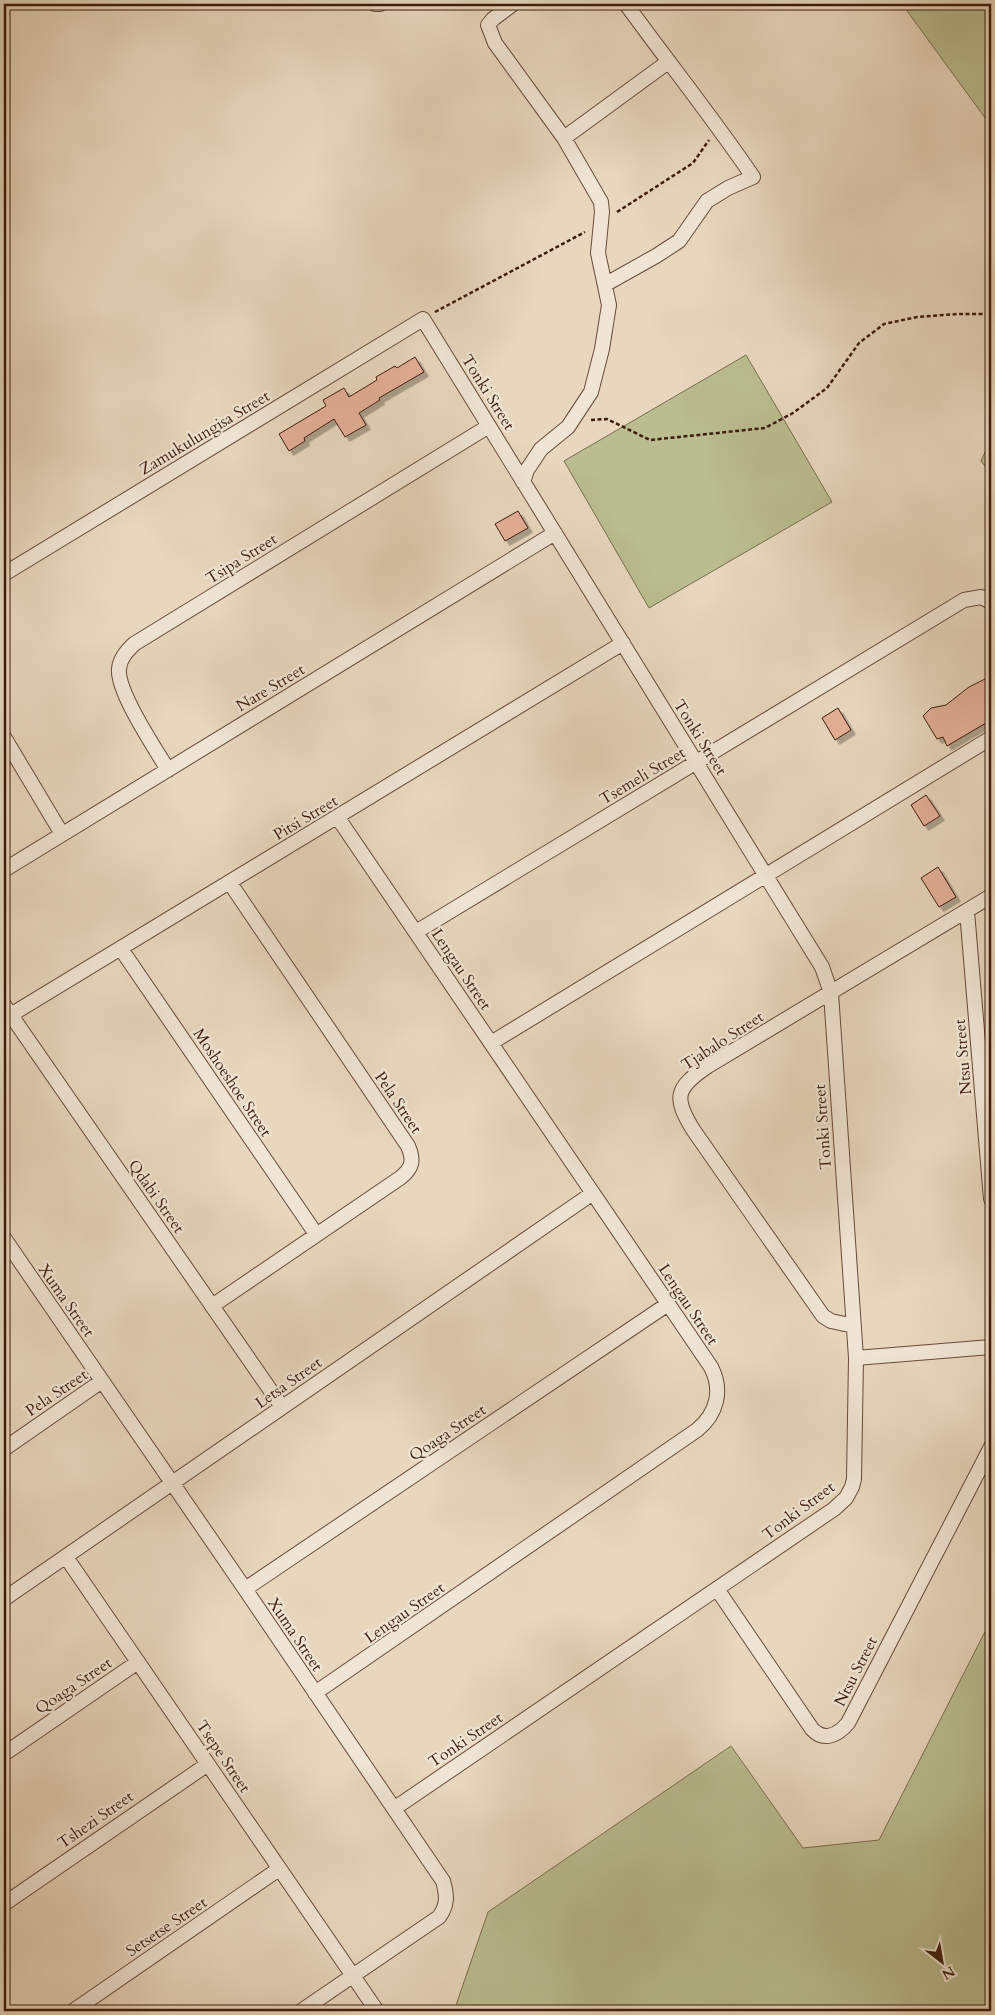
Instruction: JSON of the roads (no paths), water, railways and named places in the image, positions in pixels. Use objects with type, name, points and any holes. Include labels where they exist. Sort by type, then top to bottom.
[{"type":"street","points":[[375,4],[380,4]]},
{"type":"street","points":[[513,4],[493,18],[488,25],[496,43],[564,138],[601,202],[602,212],[598,253],[609,305],[602,349],[591,392],[568,427],[540,449],[526,470],[523,482]]},
{"type":"street","points":[[606,284],[679,241],[707,201],[728,188],[753,177],[719,127],[626,4]]},
{"type":"street","points":[[564,138],[668,62]]},
{"type":"street","name":"Tonki Street","points":[[395,1808],[841,1503],[850,1493],[854,1468],[856,1358],[854,1326],[830,993],[822,967],[423,318]]},
{"type":"street","name":"Zamukulungisa Street","points":[[4,574],[423,318]]},
{"type":"street","name":"Tsipa Street","points":[[168,770],[121,686],[119,668],[125,652],[134,644],[489,426]]},
{"type":"street","name":"Nare Street","points":[[4,870],[555,534]]},
{"type":"street","name":"Tsemeli Street","points":[[416,932],[964,600],[980,597],[991,602]]},
{"type":"street","name":"Pitsi Street","points":[[6,1013],[121,949],[623,643]]},
{"type":"street","points":[[4,737],[62,834]]},
{"type":"street","points":[[491,1043],[991,738]]},
{"type":"street","name":"Lengau Street","points":[[315,1694],[697,1430],[706,1422],[716,1403],[716,1377],[711,1367],[338,818]]},
{"type":"street","name":"Pela Street","points":[[212,1306],[408,1172],[412,1163],[412,1156],[408,1146],[230,883]]},
{"type":"street","name":"Tjabalo Street","points":[[854,1326],[831,1321],[823,1316],[694,1131],[682,1111],[680,1103],[681,1090],[690,1078],[698,1072],[991,896]]},
{"type":"street","name":"Ntsu Street","points":[[967,911],[991,1199]]},
{"type":"street","name":"Moshoeshoe Street","points":[[121,949],[316,1234]]},
{"type":"street","name":"Qdabi Street","points":[[6,1013],[282,1407]]},
{"type":"street","name":"Letsa Street","points":[[4,1599],[593,1193]]},
{"type":"street","name":"Xuma Street","points":[[4,1238],[439,1873],[446,1894],[446,1903],[442,1913],[433,1922],[301,2011]]},
{"type":"street","name":"Qoaga Street","points":[[245,1589],[668,1304]]},
{"type":"street","points":[[856,1358],[991,1347]]},
{"type":"street","name":"Pela Street","points":[[4,1449],[102,1381]]},
{"type":"street","name":"Ntsu Street","points":[[717,1589],[812,1729],[824,1737],[838,1733],[848,1723],[991,1447]]},
{"type":"street","name":"Tsepe Street","points":[[66,1556],[377,2011]]},
{"type":"street","name":"Qoaga Street","points":[[4,1754],[138,1662]]},
{"type":"street","name":"Tshezi Street","points":[[4,1904],[208,1764]]},
{"type":"street","name":"Setsetse Street","points":[[73,2011],[280,1869]]}]
